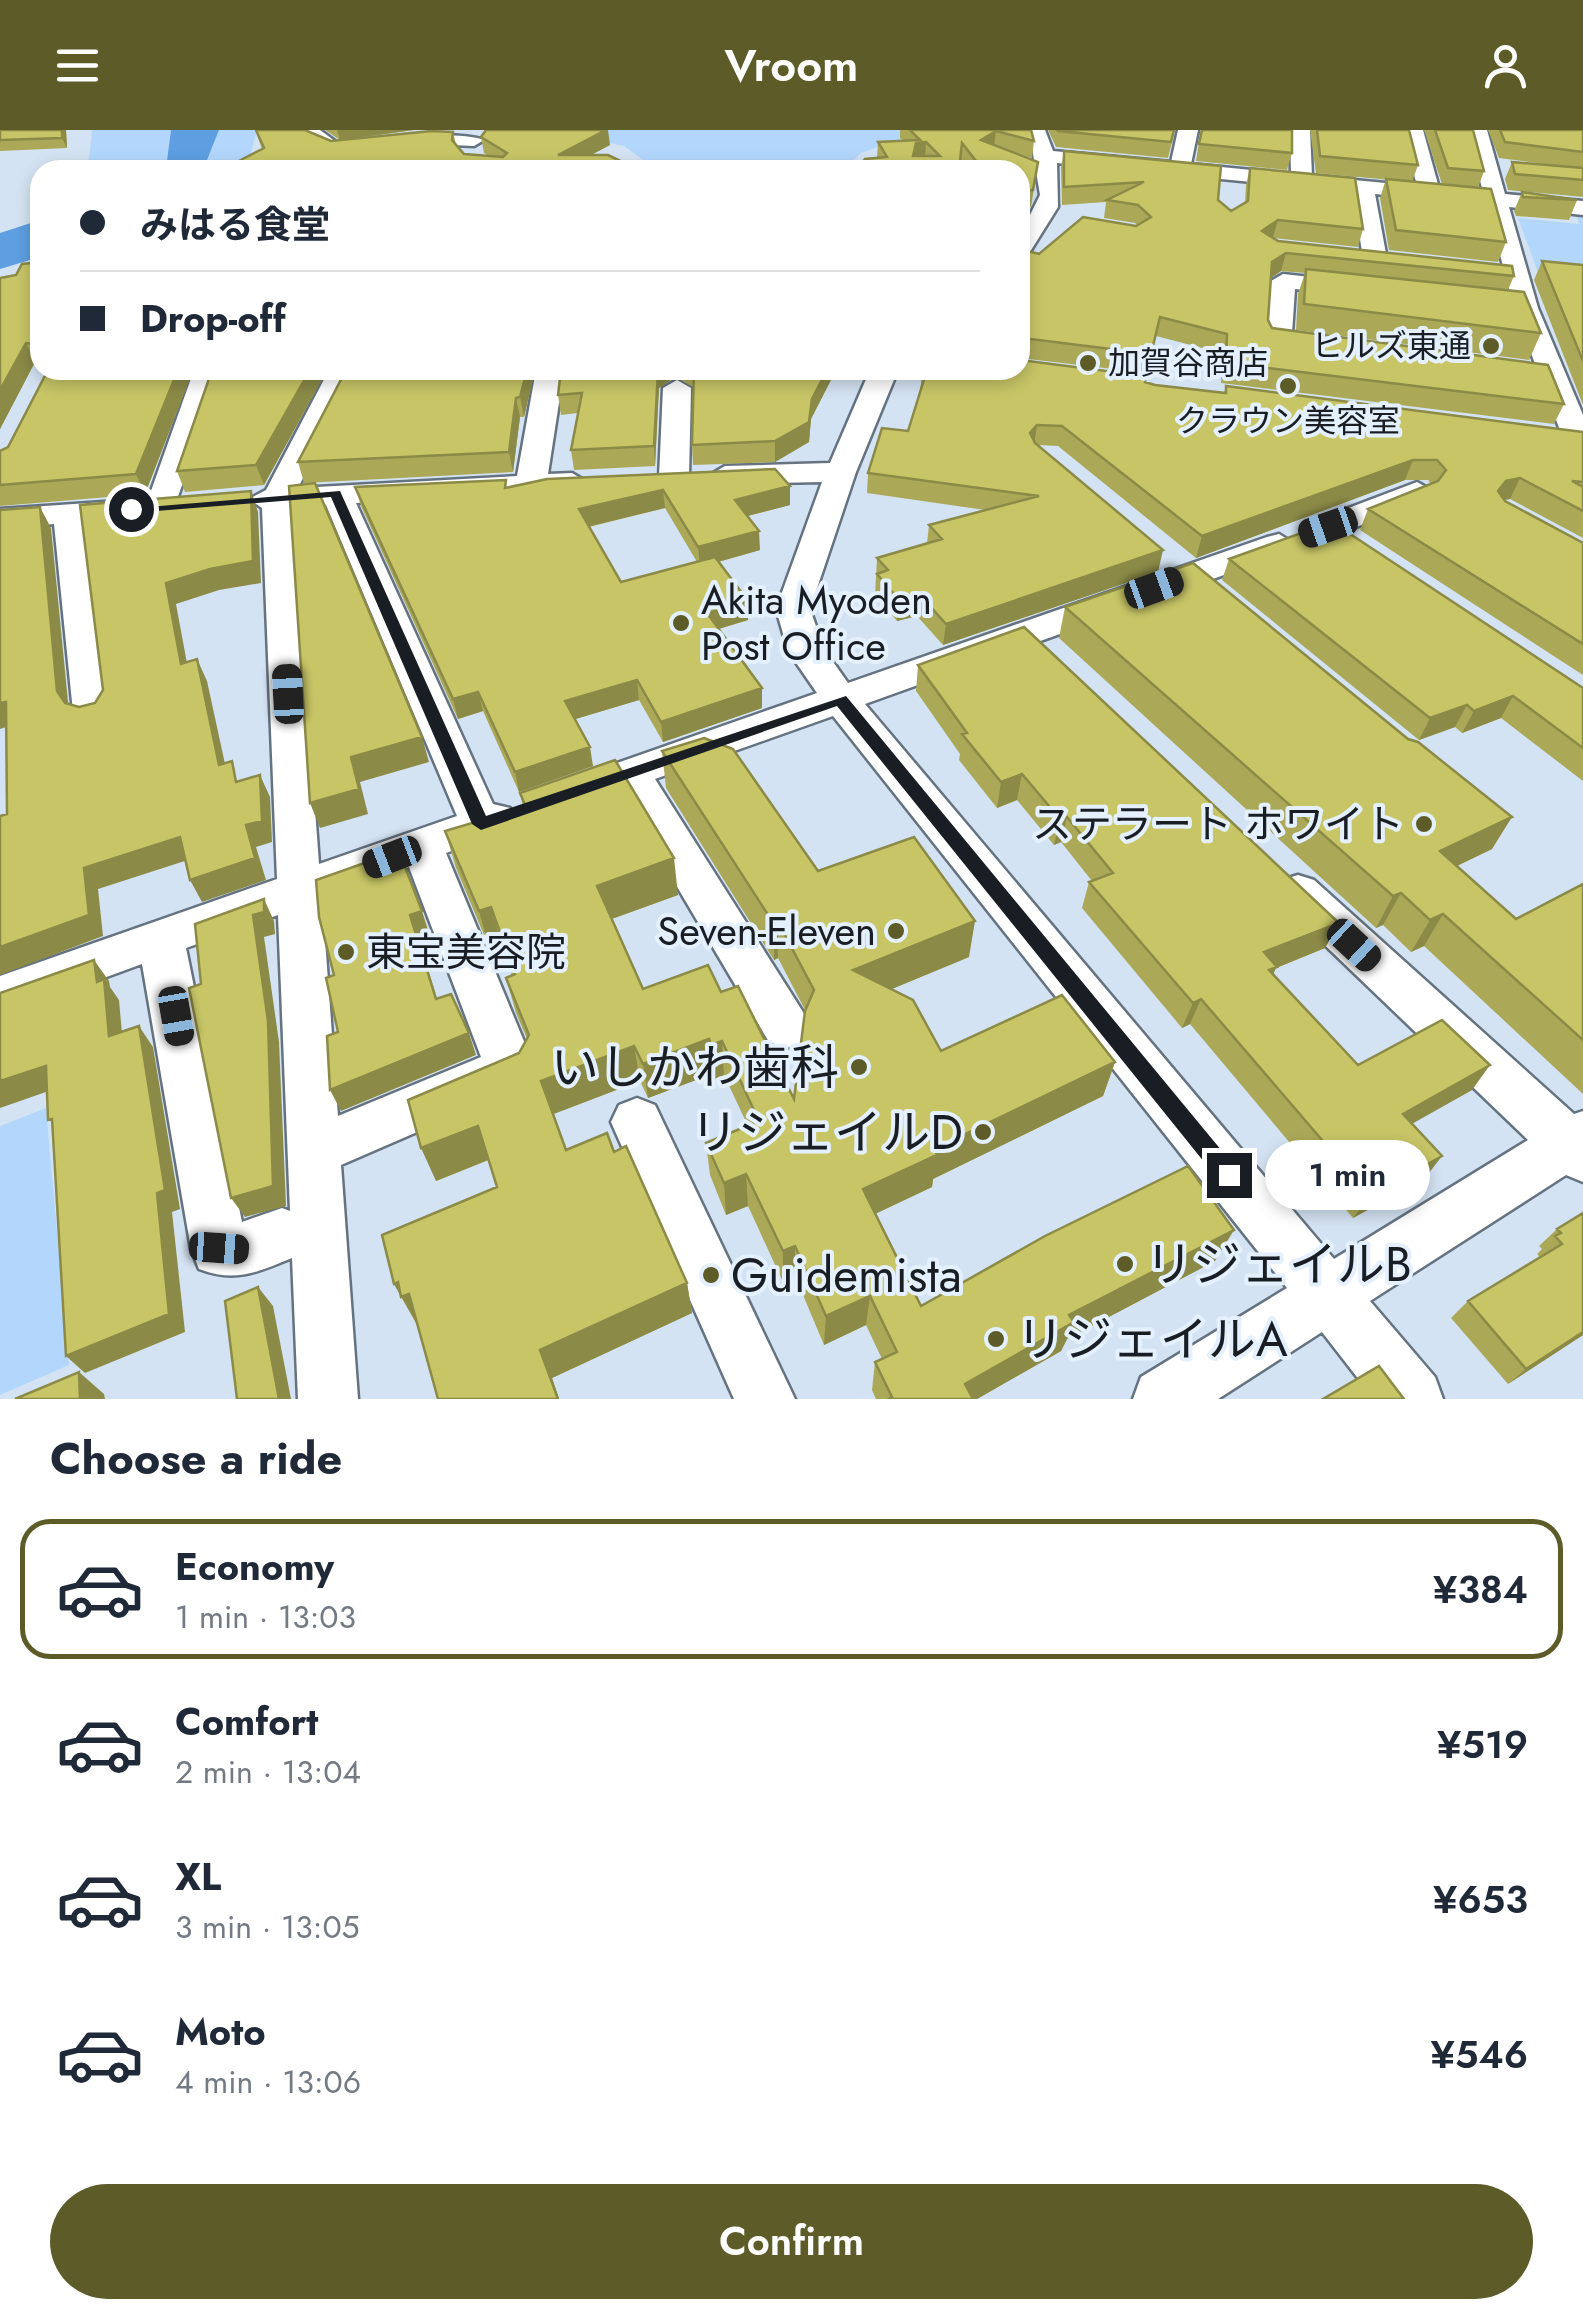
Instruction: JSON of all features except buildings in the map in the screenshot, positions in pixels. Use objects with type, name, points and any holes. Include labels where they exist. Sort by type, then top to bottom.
[{"type":"street","points":[[309,130],[326,147],[340,150],[408,137],[480,135]]},
{"type":"street","points":[[1030,238],[1045,219],[1053,199],[1035,168],[1036,130]]},
{"type":"street","points":[[1180,168],[1188,130]]},
{"type":"street","points":[[1300,130],[1302,180]]},
{"type":"street","points":[[1413,130],[1430,194]]},
{"type":"street","points":[[1477,130],[1499,168],[1508,274],[1526,308],[1540,372],[1581,441]]},
{"type":"street","points":[[472,160],[468,154],[480,135]]},
{"type":"street","points":[[1035,168],[1180,168],[1583,208]]},
{"type":"street","points":[[1230,203],[1232,173]]},
{"type":"street","points":[[1341,256],[1384,260],[1363,186]]},
{"type":"street","points":[[1045,219],[1074,223]]},
{"type":"street","points":[[1356,349],[1279,339],[1284,280],[1377,291]]},
{"type":"street","points":[[1488,304],[1526,308]]},
{"type":"street","points":[[162,506],[205,380]]},
{"type":"street","points":[[328,1399],[276,498],[339,380]]},
{"type":"street","points":[[531,484],[548,380]]},
{"type":"street","points":[[880,380],[840,472],[793,609],[806,651],[840,699],[1413,1399]]},
{"type":"street","points":[[674,477],[677,388]]},
{"type":"street","points":[[1543,436],[1581,441]]},
{"type":"street","points":[[638,479],[840,472]]},
{"type":"street","points":[[232,501],[602,480]]},
{"type":"street","points":[[0,996],[840,699],[1041,648],[1186,576],[1328,527],[1417,491]]},
{"type":"street","points":[[336,493],[481,824]]},
{"type":"street","points":[[0,518],[198,504]]},
{"type":"street","points":[[69,513],[92,712]]},
{"type":"street","points":[[1328,527],[1360,548]]},
{"type":"street","points":[[1158,552],[1216,600]]},
{"type":"street","points":[[631,774],[786,1026]]},
{"type":"street","points":[[314,1150],[510,1068],[422,846]]},
{"type":"street","points":[[1163,1399],[1326,1294],[1578,1145],[1270,866]]},
{"type":"street","points":[[161,938],[219,1248],[243,1250],[282,1235]]},
{"type":"street","points":[[638,1122],[765,1399]]},
{"type":"shaded area","points":[[92,130],[171,130],[167,160],[89,159]]},
{"type":"shaded area","points":[[219,130],[257,130],[249,160],[207,160]]},
{"type":"shaded area","points":[[589,130],[912,130],[908,137],[861,153],[854,160],[643,160],[624,146],[595,140]]},
{"type":"shaded area","points":[[1574,210],[1583,211],[1583,280],[1539,275],[1518,218],[1579,224]]},
{"type":"shaded area","points":[[46,1108],[69,1365],[0,1395],[0,1126]]},
{"type":"water","points":[[171,130],[219,130],[207,160],[167,160]]},
{"type":"water","points":[[30,223],[30,260],[0,269],[0,233]]},
{"type":"place","name":"ヒルズ東通","points":[[1491,346]]},
{"type":"place","name":"加賀谷商店","points":[[1088,363]]},
{"type":"place","name":"クラウン美容室","points":[[1288,386]]},
{"type":"place","name":"Akita Myoden Post Office","points":[[681,623]]},
{"type":"place","name":"ステラート ホワイト","points":[[1424,824]]},
{"type":"place","name":"Seven-Eleven","points":[[896,931]]},
{"type":"place","name":"東宝美容院","points":[[346,952]]},
{"type":"place","name":"いしかわ歯科","points":[[859,1067]]},
{"type":"place","name":"リジェイルD","points":[[983,1132]]},
{"type":"place","name":"リジェイルB","points":[[1125,1264]]},
{"type":"place","name":"Guidemista","points":[[711,1275]]},
{"type":"place","name":"リジェイルA","points":[[996,1339]]},
{"type":"route","points":[[131,509],[336,493],[481,824],[840,699],[1229,1175]]}]
